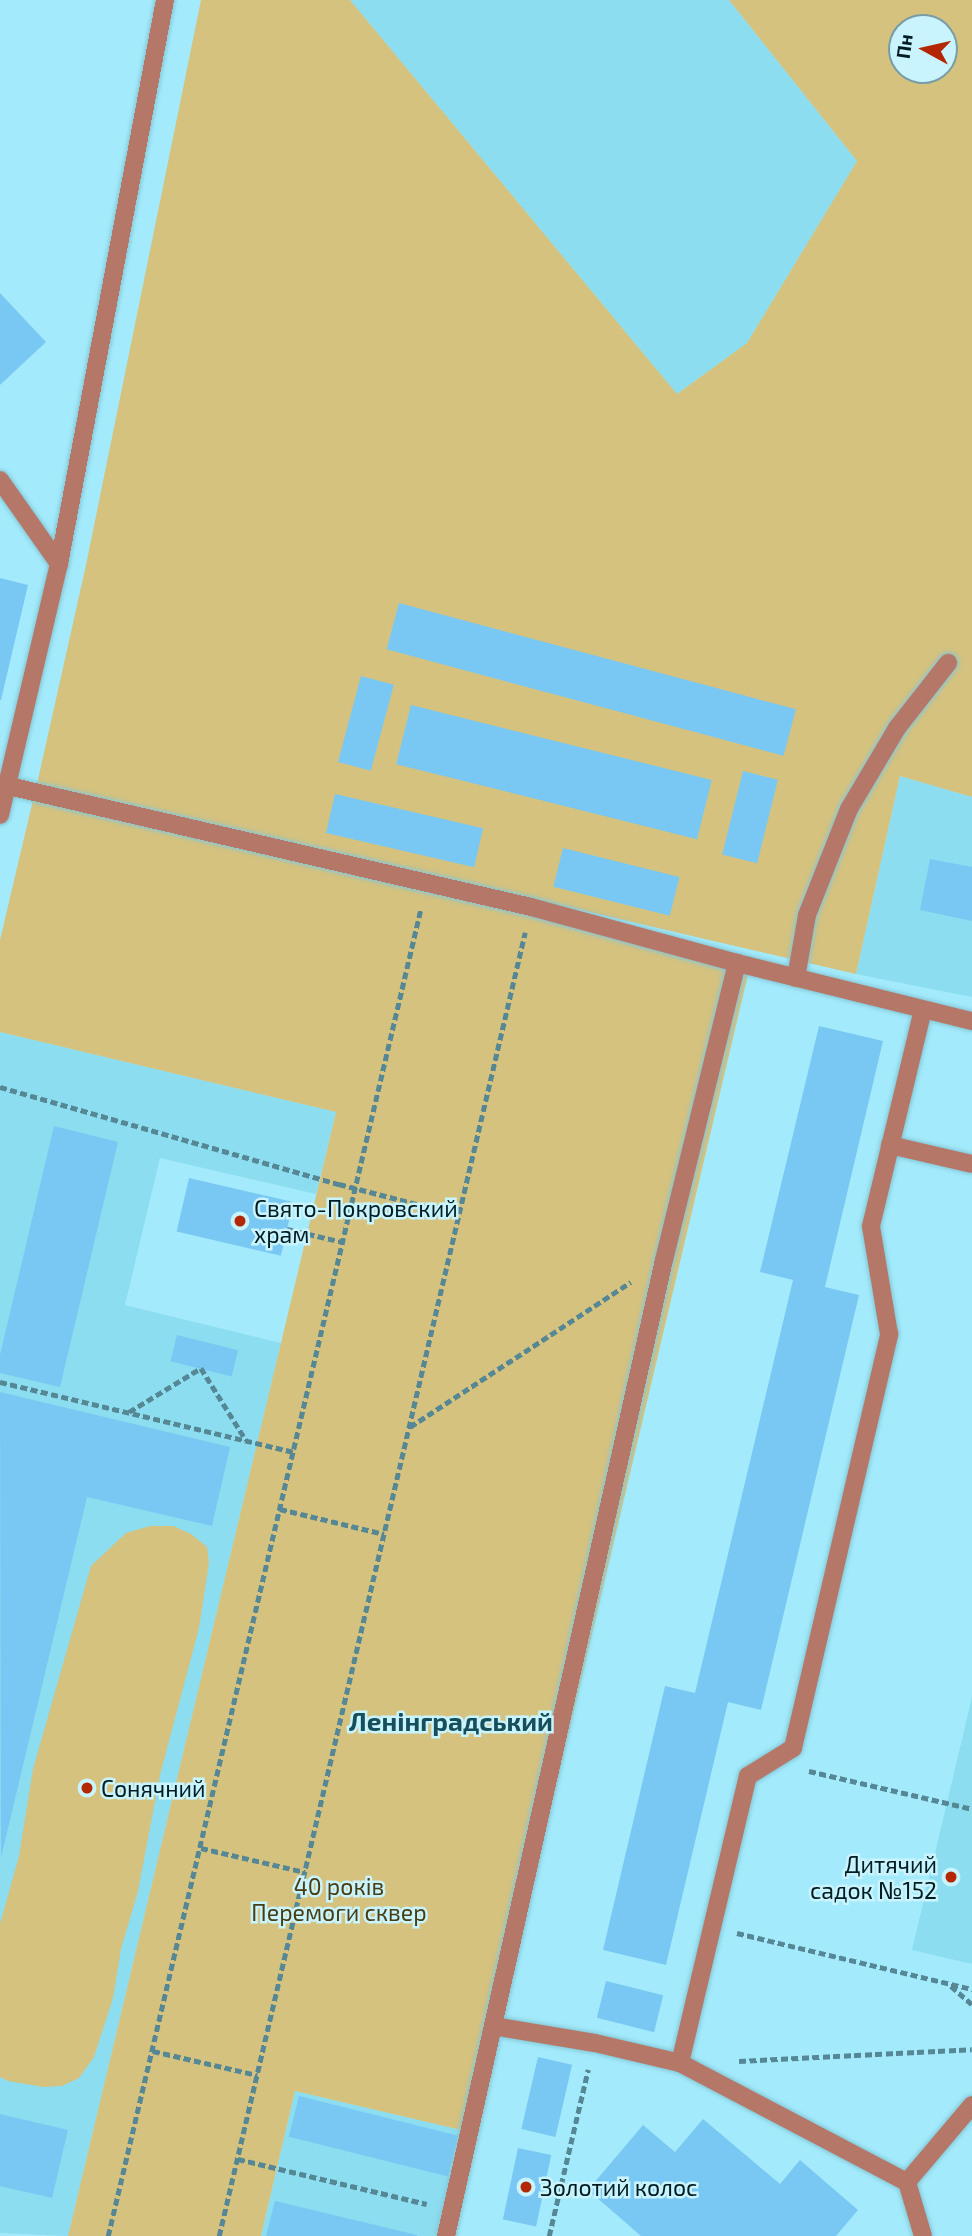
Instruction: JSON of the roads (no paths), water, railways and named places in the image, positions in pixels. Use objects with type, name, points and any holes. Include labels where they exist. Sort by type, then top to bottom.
[{"type":"lane","points":[[0,815],[3,785],[59,564],[166,0]]},
{"type":"lane","points":[[3,488],[59,564]]},
{"type":"lane","points":[[796,978],[807,915],[849,808],[897,729],[948,663]]},
{"type":"lane","points":[[3,785],[531,907],[737,963],[972,1021]]},
{"type":"lane","points":[[446,2236],[664,1259],[737,963]]},
{"type":"lane","points":[[680,2063],[748,1776],[793,1748],[889,1334],[871,1226],[923,1010]]},
{"type":"lane","points":[[890,1145],[972,1164]]},
{"type":"lane","points":[[494,2026],[595,2043],[680,2063],[906,2182],[923,2236]]},
{"type":"lane","points":[[906,2182],[972,2105]]},
{"type":"place","name":"Свято-Покровский храм","points":[[240,1221]]},
{"type":"place","name":"Сонячний","points":[[87,1788]]},
{"type":"place","name":"Дитячий садок №152","points":[[951,1877]]},
{"type":"place","name":"Золотий колос","points":[[526,2187]]},
{"type":"district","name":"Ленінградський","points":[[451,1721]]},
{"type":"park label","name":"40 років Перемоги сквер","points":[[339,1899]]}]
